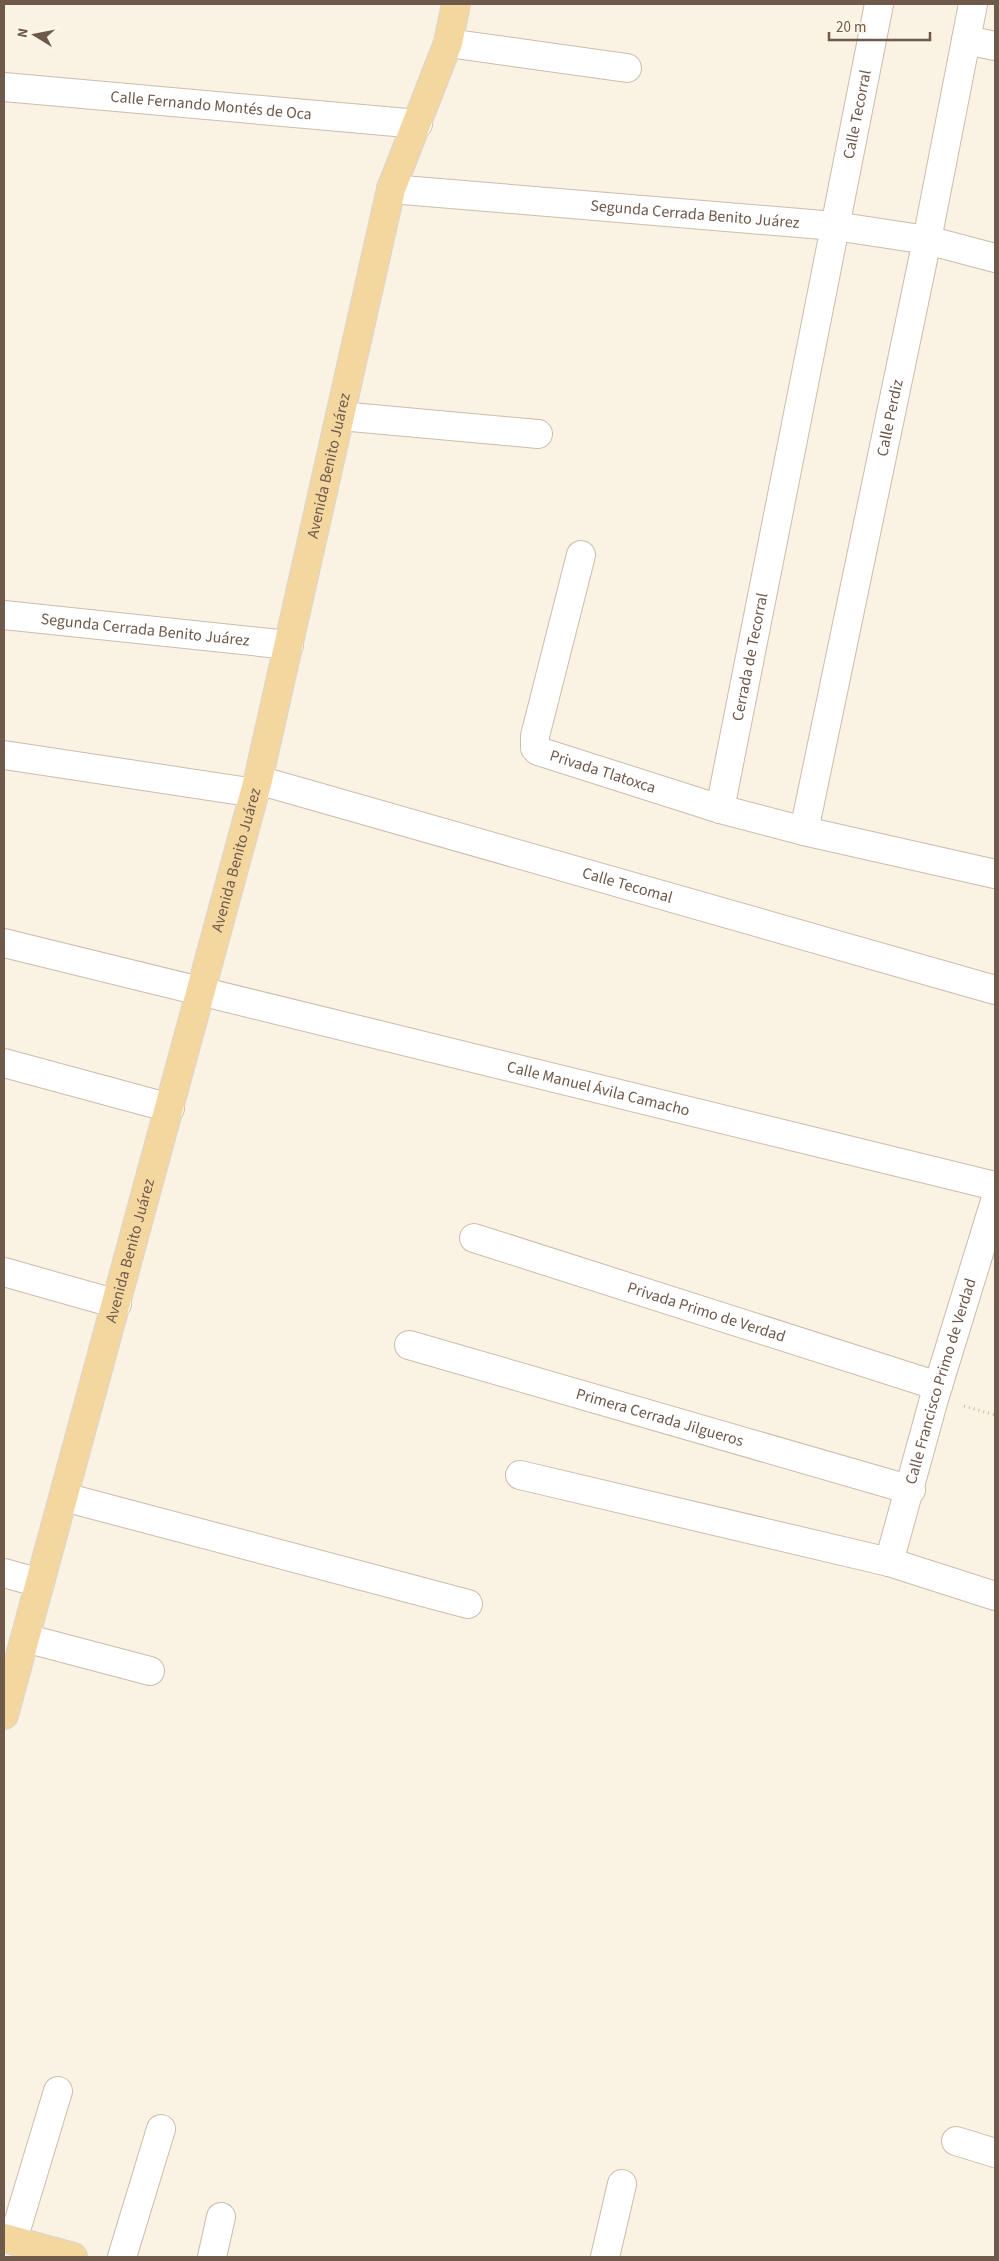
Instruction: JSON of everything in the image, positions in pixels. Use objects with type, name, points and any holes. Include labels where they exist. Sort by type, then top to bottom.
[{"type":"main road","name":"Avenida Benito Juárez","points":[[4,1715],[256,787],[391,190],[448,44],[456,4]]},
{"type":"main road","points":[[8,2239],[44,2253],[73,2257]]},
{"type":"street","name":"Calle Tecorral","points":[[835,226],[879,4]]},
{"type":"street","name":"Calle Perdiz","points":[[804,832],[927,240],[973,4]]},
{"type":"street","points":[[966,40],[995,46]]},
{"type":"street","points":[[448,44],[627,68]]},
{"type":"street","name":"Calle Fernando Montés de Oca","points":[[4,86],[418,124]]},
{"type":"street","name":"Segunda Cerrada Benito Juárez","points":[[391,190],[835,226],[927,240],[995,258]]},
{"type":"street","name":"Cerrada de Tecorral","points":[[720,809],[835,226]]},
{"type":"street","points":[[340,416],[538,434]]},
{"type":"street","name":"Privada Tlatoxca","points":[[581,555],[535,736],[535,748],[544,754],[720,809]]},
{"type":"street","name":"Segunda Cerrada Benito Juárez","points":[[4,615],[289,645]]},
{"type":"street","points":[[4,754],[256,787]]},
{"type":"street","name":"Calle Tecomal","points":[[256,787],[995,990]]},
{"type":"street","points":[[720,809],[804,832],[995,874]]},
{"type":"street","name":"Calle Manuel Ávila Camacho","points":[[4,944],[995,1186]]},
{"type":"street","points":[[4,1063],[170,1108]]},
{"type":"street","name":"Calle Francisco Primo de Verdad","points":[[889,1562],[911,1490],[938,1386],[995,1201]]},
{"type":"street","name":"Privada Primo de Verdad","points":[[474,1238],[938,1386]]},
{"type":"street","points":[[4,1272],[117,1304]]},
{"type":"street","name":"Primera Cerrada Jilgueros","points":[[409,1344],[911,1490]]},
{"type":"street","points":[[520,1475],[889,1562],[995,1596]]},
{"type":"street","points":[[64,1497],[468,1604]]},
{"type":"street","points":[[4,1573],[40,1583]]},
{"type":"street","points":[[25,1638],[150,1671]]},
{"type":"street","points":[[8,2239],[58,2091]]},
{"type":"street","points":[[122,2257],[161,2129]]},
{"type":"street","points":[[956,2141],[995,2153]]},
{"type":"street","points":[[605,2257],[622,2184]]},
{"type":"street","points":[[212,2257],[221,2217]]}]
